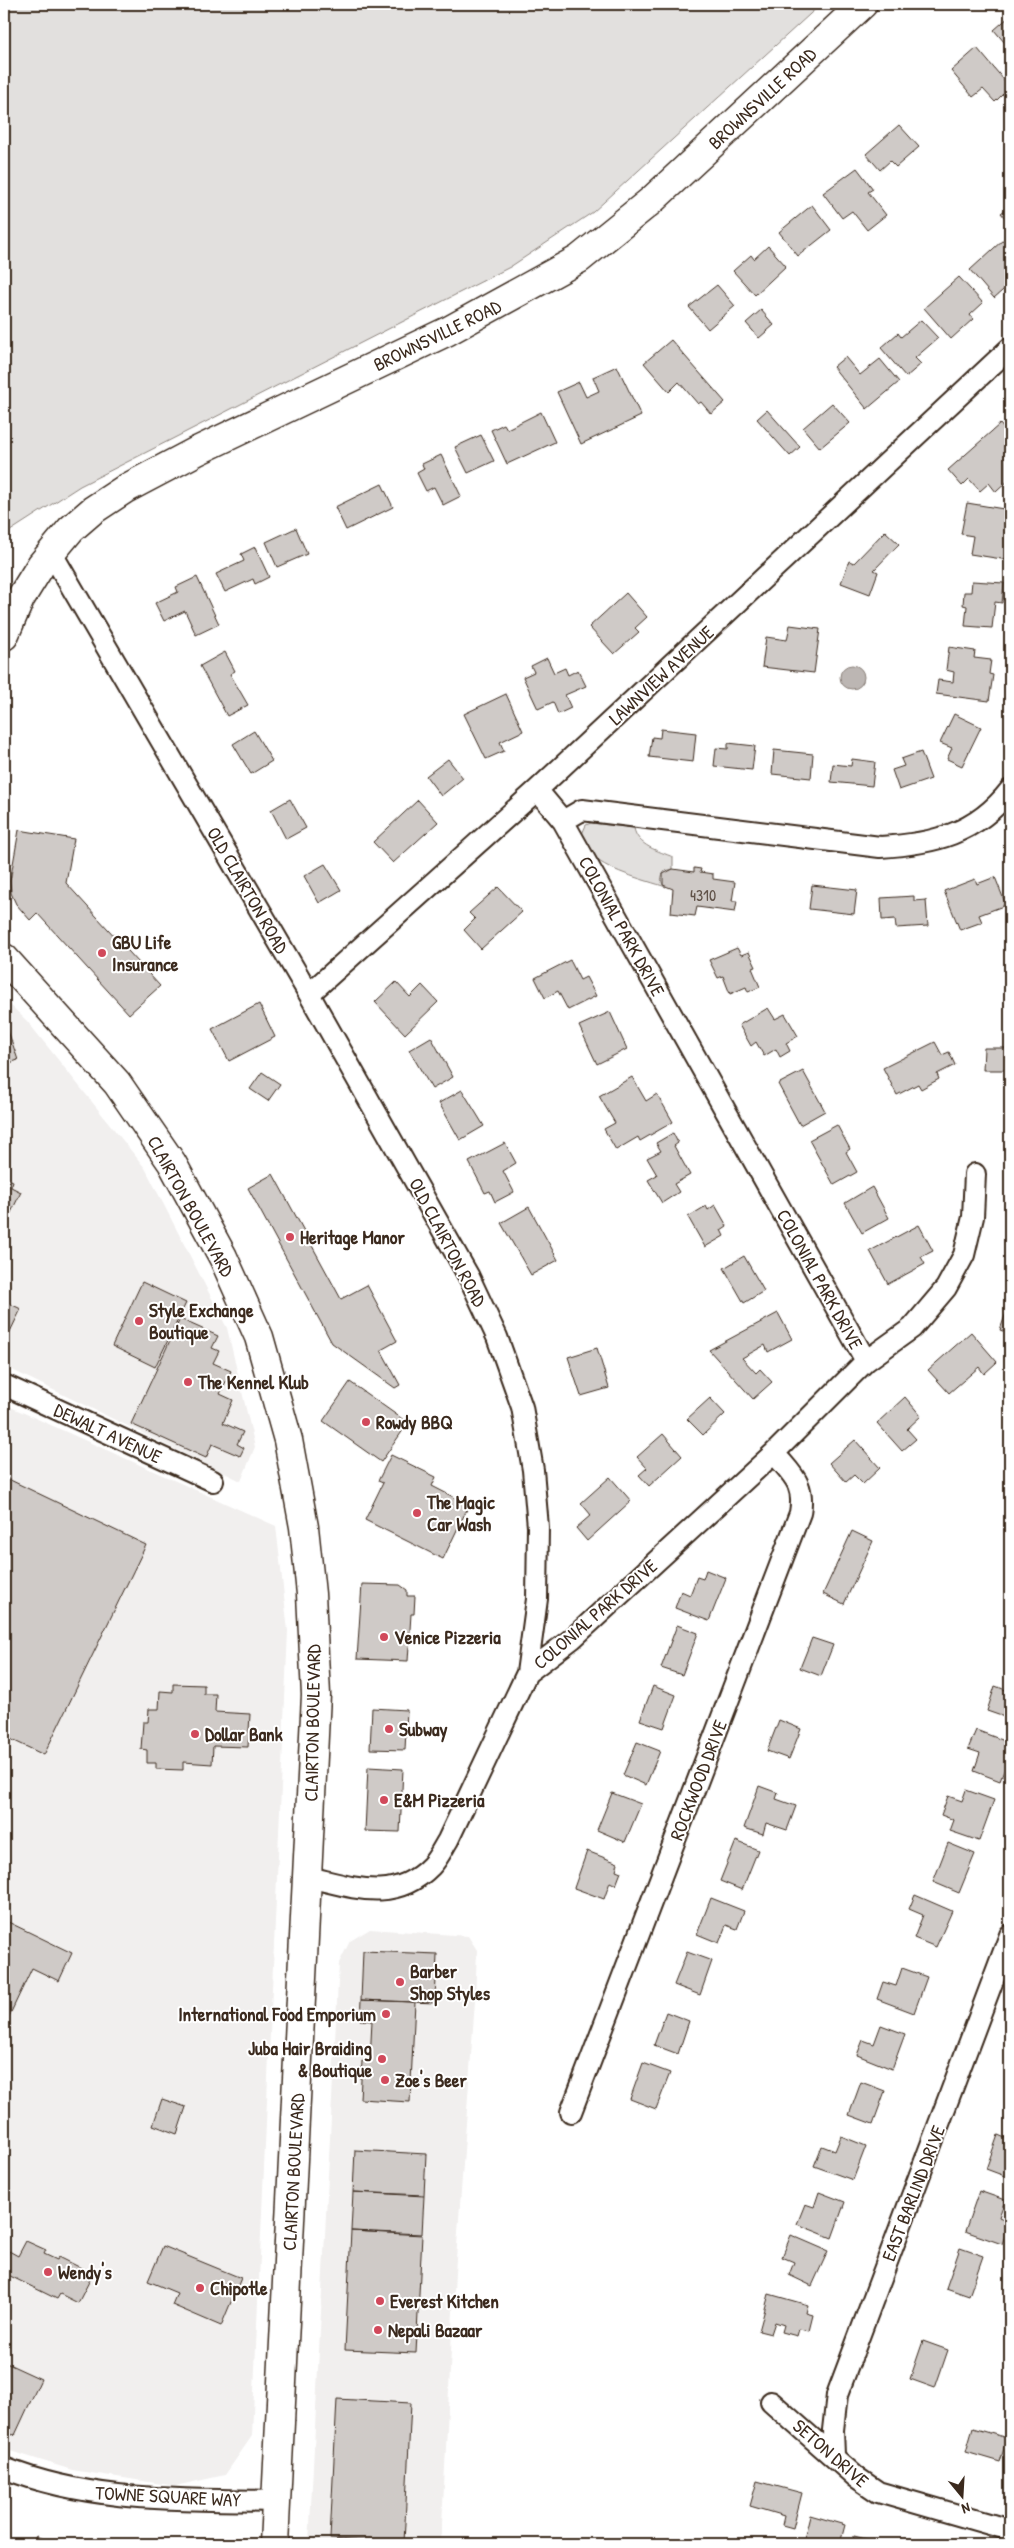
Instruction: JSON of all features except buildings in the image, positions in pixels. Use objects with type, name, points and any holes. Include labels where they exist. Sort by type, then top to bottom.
[{"type":"main road","name":"BROWNSVILLE ROAD","points":[[4,636],[20,599],[51,552],[71,529],[125,489],[196,451],[448,331],[579,259],[652,200],[863,4]]},
{"type":"main road","name":"CLAIRTON BOULEVARD","points":[[4,958],[118,1083],[172,1163],[223,1258],[259,1337],[288,1440],[304,1527],[311,1594],[316,1695],[274,2544]]},
{"type":"main road","points":[[4,983],[37,992]]},
{"type":"street","name":"LAWNVIEW AVENUE","points":[[309,994],[537,790],[1009,351]]},
{"type":"street","name":"OLD CLAIRTON ROAD","points":[[51,552],[309,994],[469,1277],[497,1337],[522,1407],[533,1470],[538,1527],[537,1599],[527,1673],[448,1840],[432,1866],[406,1884],[374,1892],[308,1877]]},
{"type":"street","name":"COLONIAL PARK DRIVE","points":[[527,1673],[573,1638],[774,1453],[866,1360],[563,821],[537,790]]},
{"type":"street","points":[[563,821],[582,810],[880,847],[918,845],[965,830],[1002,800],[1010,790]]},
{"type":"street","points":[[866,1360],[912,1328],[946,1288],[964,1255],[973,1217],[975,1174]]},
{"type":"street","name":"DEWALT AVENUE","points":[[4,1385],[213,1481]]},
{"type":"street","name":"ROCKWOOD DRIVE","points":[[571,2112],[800,1513],[803,1496],[797,1481],[774,1453]]},
{"type":"street","name":"EAST BARLIND DRIVE","points":[[834,2455],[833,2430],[837,2395],[1010,1935]]},
{"type":"street","name":"SETON DRIVE","points":[[771,2402],[834,2455],[856,2477],[878,2492],[1010,2530]]},
{"type":"street","name":"TOWNE SQUARE WAY","points":[[4,2468],[38,2482],[101,2494],[152,2498],[276,2501]]},
{"type":"shaded area","points":[[4,4],[821,4],[593,212],[510,267],[80,486],[4,535]]},
{"type":"shaded area","points":[[852,665],[861,668],[864,677],[861,686],[852,689],[843,686],[840,677],[843,668]]},
{"type":"shaded area","points":[[591,823],[634,828],[639,839],[644,844],[673,857],[673,869],[663,873],[662,882],[666,887],[625,874],[596,859],[585,844],[582,834],[586,825]]},
{"type":"shaded area","points":[[4,999],[27,1021],[145,1168],[227,1328],[255,1447],[241,1481],[4,1366]]},
{"type":"shaded area","points":[[4,1404],[276,1526],[288,1631],[252,2436],[225,2475],[175,2486],[72,2470],[4,2449]]},
{"type":"shaded area","points":[[370,1929],[468,1936],[477,1950],[455,2273],[441,2544],[309,2544],[339,1963],[350,1941]]},
{"type":"place","name":"GBU Life Insurance","points":[[102,953]]},
{"type":"place","name":"Heritage Manor","points":[[290,1237]]},
{"type":"place","name":"Style Exchange Boutique","points":[[139,1321]]},
{"type":"place","name":"The Kennel Klub","points":[[188,1382]]},
{"type":"place","name":"Rowdy BBQ","points":[[366,1422]]},
{"type":"place","name":"The Magic Car Wash","points":[[417,1513]]},
{"type":"place","name":"Venice Pizzeria","points":[[384,1637]]},
{"type":"place","name":"Subway","points":[[389,1729]]},
{"type":"place","name":"Dollar Bank","points":[[195,1734]]},
{"type":"place","name":"E&M Pizzeria","points":[[384,1800]]},
{"type":"place","name":"Barber Shop Styles","points":[[400,1982]]},
{"type":"place","name":"International Food Emporium","points":[[386,2014]]},
{"type":"place","name":"Juba Hair Braiding & Boutique","points":[[382,2059]]},
{"type":"place","name":"Zoe's Beer","points":[[385,2080]]},
{"type":"place","name":"Wendy's","points":[[48,2272]]},
{"type":"place","name":"Chipotle","points":[[200,2288]]},
{"type":"place","name":"Everest Kitchen","points":[[380,2301]]},
{"type":"place","name":"Nepali Bazaar","points":[[378,2330]]}]
